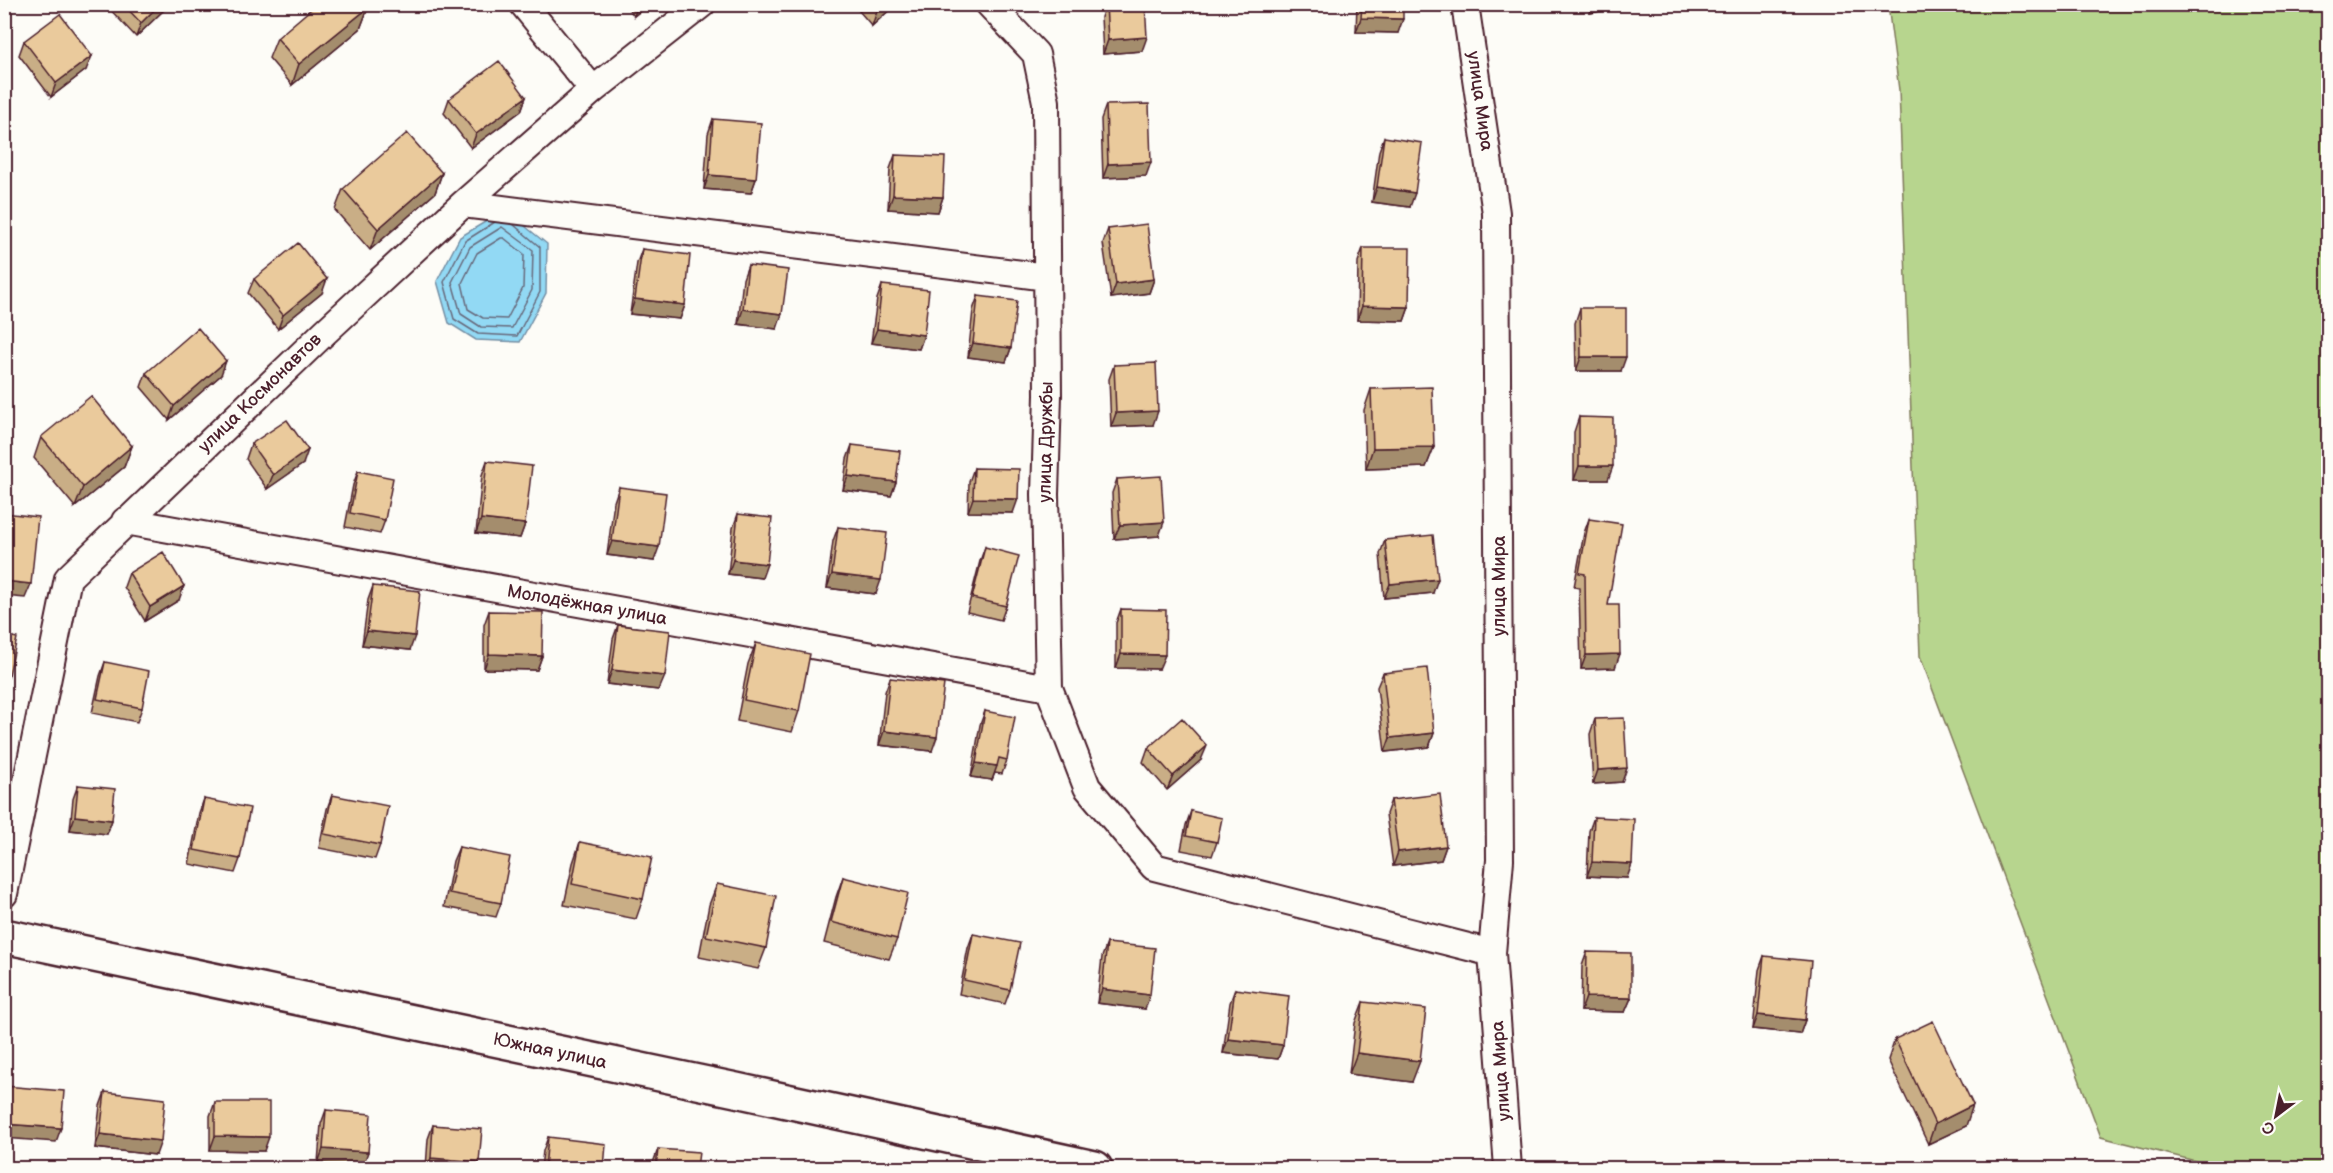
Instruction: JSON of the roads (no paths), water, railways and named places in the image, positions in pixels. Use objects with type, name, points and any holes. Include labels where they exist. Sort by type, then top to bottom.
[{"type":"main road","name":"Южная улица","points":[[4,936],[1095,1168]]},
{"type":"street","points":[[523,4],[593,90]]},
{"type":"street","name":"улица Космонавтов","points":[[4,894],[68,579],[125,521],[463,204],[593,90],[702,4]]},
{"type":"street","name":"улица Дружбы","points":[[989,4],[1036,54],[1046,102],[1048,395],[1045,494],[1049,688],[1087,787],[1154,867],[1492,953]]},
{"type":"street","name":"улица Мира","points":[[1466,4],[1496,213],[1500,860],[1492,953],[1508,1168]]},
{"type":"street","points":[[463,204],[1047,277]]},
{"type":"street","name":"Молодёжная улица","points":[[125,521],[1049,688]]},
{"type":"water","points":[[505,210],[547,244],[546,293],[520,342],[476,340],[449,323],[437,281],[460,237]]}]
